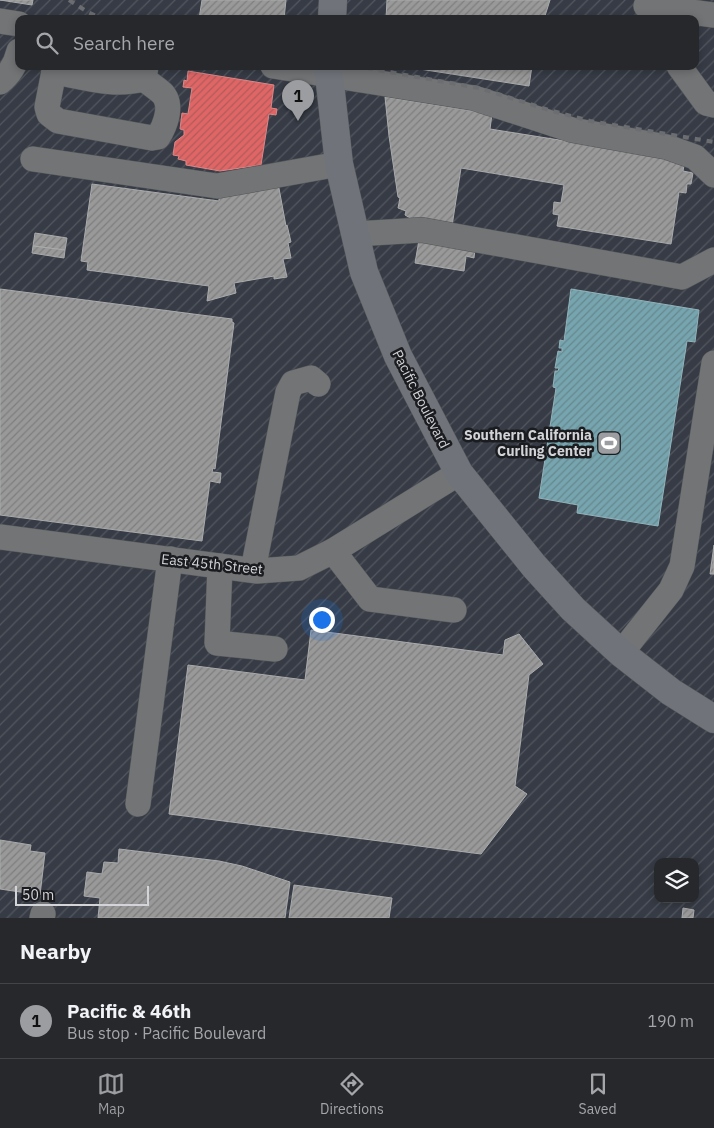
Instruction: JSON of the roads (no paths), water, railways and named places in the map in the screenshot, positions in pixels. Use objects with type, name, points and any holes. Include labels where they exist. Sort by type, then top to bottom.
[{"type":"main road","points":[[332,15],[333,0]]},
{"type":"main road","name":"Pacific Boulevard","points":[[328,71],[339,164],[364,272],[398,356],[459,473],[534,566],[573,609],[622,653],[671,692],[714,719]]},
{"type":"street","points":[[648,8],[714,15]]},
{"type":"street","points":[[0,21],[15,23]]},
{"type":"street","points":[[0,82],[6,77],[15,64]]},
{"type":"street","points":[[54,70],[47,107],[49,114],[58,121],[152,138],[158,136],[163,129],[167,103],[145,73],[121,83],[107,82],[58,70]]},
{"type":"street","points":[[682,70],[706,103],[714,105]]},
{"type":"street","points":[[328,71],[474,98],[572,130],[666,147],[695,157],[714,175]]},
{"type":"street","points":[[33,159],[217,186],[339,164]]},
{"type":"street","points":[[355,234],[422,230],[682,277],[714,260]]},
{"type":"street","points":[[622,653],[671,590],[682,566],[714,363]]},
{"type":"street","points":[[253,570],[288,392],[293,383],[302,380],[312,378],[318,384]]},
{"type":"street","name":"East 45th Street","points":[[0,537],[253,570],[299,568],[333,552],[459,473]]},
{"type":"street","points":[[333,552],[370,599],[454,610]]},
{"type":"street","points":[[138,804],[170,559]]},
{"type":"street","points":[[220,566],[216,643],[275,650]]},
{"type":"railway","points":[[69,0],[94,15]]},
{"type":"railway","points":[[378,70],[479,88],[590,121],[714,142]]},
{"type":"place","name":"Pacific & 46th","points":[[298,121]]},
{"type":"place","name":"Southern California Curling Center","points":[[609,443]]}]
